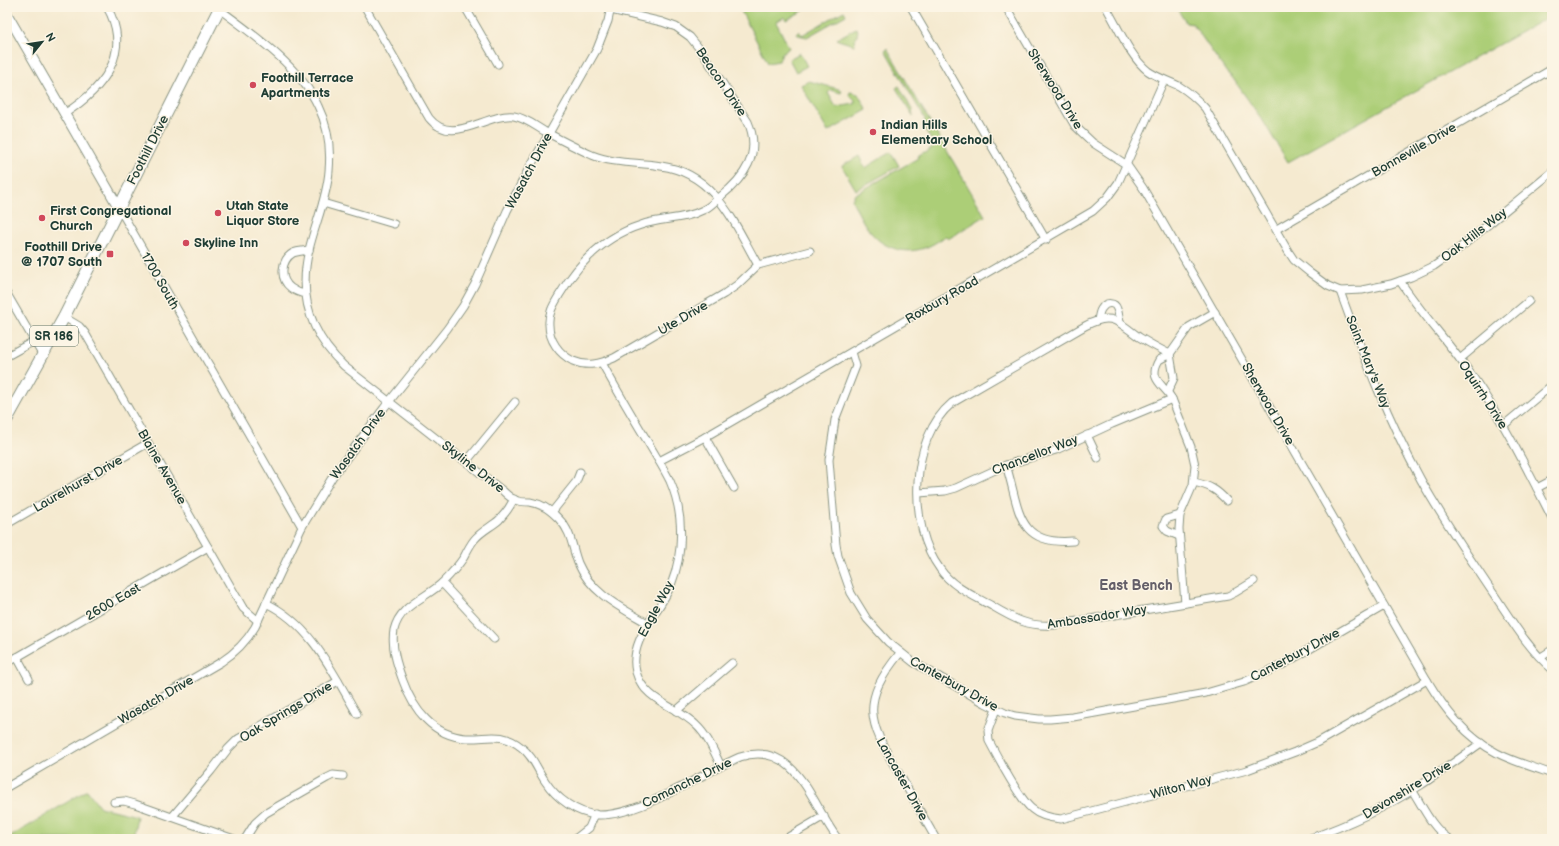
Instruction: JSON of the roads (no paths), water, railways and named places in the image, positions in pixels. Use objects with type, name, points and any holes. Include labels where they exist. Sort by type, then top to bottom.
[{"type":"main road","name":"Foothill Drive","points":[[7,419],[64,317],[220,8]]},
{"type":"street","points":[[64,114],[96,90],[114,60],[118,38],[115,23],[107,7]]},
{"type":"street","points":[[365,7],[429,118],[438,126],[446,130],[455,130],[504,116],[516,117],[603,159],[664,166],[686,172],[703,183],[718,199],[758,265],[810,251]]},
{"type":"street","points":[[465,7],[498,64]]},
{"type":"street","points":[[911,7],[1046,240]]},
{"type":"street","name":"Sherwood Drive","points":[[1006,7],[1075,126],[1093,143],[1127,165],[1144,188],[1427,680],[1450,714],[1465,730],[1481,743],[1499,754],[1552,774]]},
{"type":"street","points":[[1106,7],[1140,63],[1148,71],[1186,91],[1199,101],[1205,108],[1288,252],[1302,267],[1328,286],[1340,290]]},
{"type":"street","name":"Skyline Drive","points":[[220,8],[291,68],[306,85],[318,106],[328,137],[330,155],[328,178],[323,203],[309,250],[304,278],[307,308],[314,327],[330,352],[344,366],[514,500],[538,504],[552,512],[567,530],[578,562],[589,582],[608,599],[649,624]]},
{"type":"street","name":"Wasatch Drive","points":[[7,787],[228,657],[246,640],[258,621],[302,527],[340,466],[448,329],[463,306],[475,284],[507,212],[548,133],[594,56],[608,21],[611,8]]},
{"type":"street","name":"Beacon Drive","points":[[602,363],[588,365],[574,361],[562,353],[553,341],[549,330],[549,315],[566,283],[588,257],[619,234],[651,222],[686,216],[699,212],[708,207],[734,186],[750,162],[753,145],[752,133],[748,122],[707,59],[690,37],[676,27],[611,8]]},
{"type":"street","name":"1700 South","points":[[7,14],[302,527]]},
{"type":"street","name":"Bonneville Drive","points":[[1275,230],[1552,70]]},
{"type":"street","name":"Roxbury Road","points":[[659,461],[705,437],[1046,240],[1083,218],[1098,207],[1115,188],[1127,165],[1164,80]]},
{"type":"street","name":"Oak Hills Way","points":[[1340,290],[1362,290],[1400,281],[1434,266],[1453,253],[1552,172]]},
{"type":"street","points":[[323,203],[394,224]]},
{"type":"street","points":[[305,294],[296,291],[287,285],[283,275],[283,269],[284,264],[291,255],[300,251],[309,250]]},
{"type":"street","name":"Ute Drive","points":[[602,363],[614,358],[724,294],[737,285],[758,265]]},
{"type":"street","name":"Oquirrh Drive","points":[[1400,281],[1410,296],[1460,359],[1504,425],[1552,518]]},
{"type":"street","name":"Saint Mary's Way","points":[[1340,290],[1378,388],[1400,439],[1422,481],[1455,536],[1516,626],[1552,669]]},
{"type":"street","points":[[7,294],[43,356]]},
{"type":"street","points":[[1460,359],[1529,301]]},
{"type":"street","points":[[1120,322],[1118,310],[1114,305],[1107,304],[1102,307],[1098,320],[1110,319],[1120,322],[1144,340],[1170,354]]},
{"type":"street","points":[[1184,603],[1179,536],[1180,515],[1194,482],[1195,464],[1193,454],[1172,399],[1168,391],[1158,382],[1156,371],[1159,360],[1170,354],[1189,327],[1215,312]]},
{"type":"street","name":"Blaine Avenue","points":[[64,317],[77,324],[85,333],[243,608],[258,621]]},
{"type":"street","name":"Ambassador Way","points":[[1098,320],[1085,326],[946,408],[934,426],[922,454],[919,468],[919,515],[923,534],[930,554],[940,570],[962,589],[1020,621],[1034,625],[1054,625],[1228,596],[1254,581]]},
{"type":"street","points":[[7,356],[34,341]]},
{"type":"street","name":"Canterbury Drive","points":[[852,352],[856,366],[837,414],[830,447],[829,473],[836,545],[845,580],[858,606],[877,631],[900,653],[913,662],[996,709],[1015,716],[1026,718],[1056,719],[1218,690],[1244,682],[1270,671],[1384,606]]},
{"type":"street","points":[[1168,391],[1174,378],[1170,354]]},
{"type":"street","name":"Eagle Way","points":[[602,363],[659,461],[670,483],[678,506],[681,530],[678,563],[672,583],[636,650],[635,658],[638,679],[645,690],[692,722],[702,732],[721,766]]},
{"type":"street","points":[[1504,425],[1552,385]]},
{"type":"street","name":"Chancellor Way","points":[[919,493],[951,490],[1006,465],[1056,450],[1087,435],[1172,399]]},
{"type":"street","points":[[466,462],[514,402]]},
{"type":"street","points":[[1087,435],[1098,458]]},
{"type":"street","points":[[705,437],[734,488]]},
{"type":"street","name":"Laurelhurst Drive","points":[[7,524],[148,443]]},
{"type":"street","points":[[1006,465],[1019,514],[1028,530],[1039,537],[1050,541],[1073,541]]},
{"type":"street","points":[[552,512],[576,482],[580,472]]},
{"type":"street","points":[[1537,488],[1552,480]]},
{"type":"street","points":[[1194,482],[1206,485],[1216,490],[1226,501]]},
{"type":"street","name":"Comanche Drive","points":[[514,500],[500,519],[482,532],[473,541],[458,566],[442,583],[407,607],[401,615],[394,631],[393,642],[398,666],[409,694],[420,714],[432,726],[450,735],[466,738],[493,736],[514,742],[529,753],[545,781],[557,796],[575,808],[595,814],[615,813],[649,802],[740,757],[751,754],[763,755],[778,759],[789,766],[798,775],[838,839]]},
{"type":"street","points":[[1179,536],[1167,530],[1164,526],[1166,519],[1180,515]]},
{"type":"street","name":"2600 East","points":[[7,663],[208,547]]},
{"type":"street","points":[[442,583],[494,639]]},
{"type":"street","points":[[266,603],[289,616],[303,629],[316,645],[356,714]]},
{"type":"street","points":[[1541,657],[1552,650]]},
{"type":"street","name":"Lancaster Drive","points":[[900,653],[886,671],[876,689],[873,704],[874,720],[878,737],[882,745],[936,839]]},
{"type":"street","points":[[17,657],[29,679]]},
{"type":"street","points":[[676,711],[732,663]]},
{"type":"street","name":"Wilton Way","points":[[996,709],[989,726],[988,736],[991,745],[1021,796],[1030,808],[1037,813],[1049,818],[1061,819],[1247,770],[1271,762],[1323,739],[1427,680]]},
{"type":"street","name":"Oak Springs Drive","points":[[172,817],[228,749],[238,740],[338,681]]},
{"type":"street","name":"Devonshire Drive","points":[[1308,839],[1356,821],[1412,790],[1481,743]]},
{"type":"street","points":[[245,839],[255,824],[271,810],[327,778],[333,776],[343,776]]},
{"type":"street","points":[[1412,790],[1438,830],[1449,839]]},
{"type":"street","points":[[114,802],[130,802],[234,839]]},
{"type":"street","points":[[575,839],[589,828],[595,814]]},
{"type":"street","points":[[785,839],[824,816]]},
{"type":"place","name":"Foothill Terrace Apartments","points":[[253,85]]},
{"type":"place","name":"Indian Hills Elementary School","points":[[873,132]]},
{"type":"place","name":"Utah State Liquor Store","points":[[218,213]]},
{"type":"place","name":"First Congregational Church","points":[[42,218]]},
{"type":"place","name":"Skyline Inn","points":[[186,243]]},
{"type":"place","name":"Foothill Drive @ 1707 South","points":[[110,254]]},
{"type":"district","name":"East Bench","points":[[1136,585]]}]
